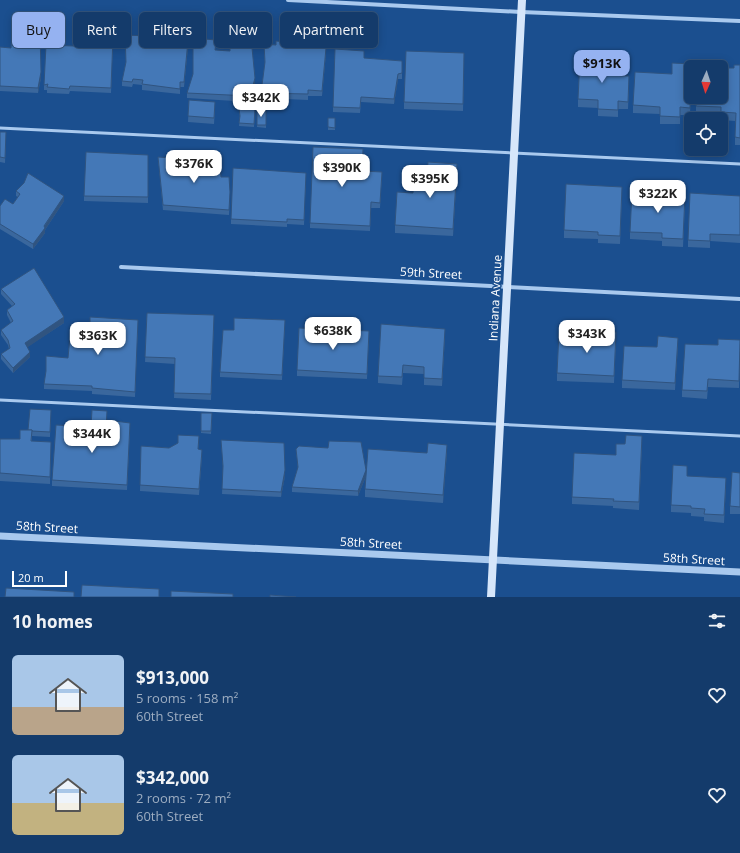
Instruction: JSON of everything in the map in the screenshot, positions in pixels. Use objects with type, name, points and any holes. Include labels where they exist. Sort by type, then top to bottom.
[{"type":"main road","name":"Indiana Avenue","points":[[491,597],[522,0]]},
{"type":"street","points":[[288,0],[740,21]]},
{"type":"street","name":"59th Street","points":[[121,267],[740,299]]},
{"type":"street","name":"58th Street","points":[[0,536],[740,572]]},
{"type":"lane","points":[[0,128],[740,164]]},
{"type":"lane","points":[[0,400],[740,436]]},
{"type":"building","points":[[12,30],[12,48],[40,48],[41,72],[38,88],[0,86],[0,47],[11,48]]},
{"type":"building","points":[[131,35],[139,36],[139,48],[187,48],[184,82],[180,82],[180,89],[142,84],[143,80],[133,79],[132,82],[122,81],[126,62],[125,48],[131,48]]},
{"type":"building","points":[[206,39],[214,40],[215,50],[230,51],[230,48],[252,48],[255,78],[250,96],[187,93],[193,74],[193,48],[206,48]]},
{"type":"building","points":[[276,41],[280,41],[280,48],[326,48],[322,91],[308,90],[308,94],[261,93],[265,62],[264,48],[272,48],[272,45],[276,45]]},
{"type":"building","points":[[65,46],[73,46],[73,48],[113,48],[111,88],[70,86],[69,89],[47,87],[48,84],[44,85],[46,48],[65,48]]},
{"type":"building","points":[[335,49],[364,51],[364,58],[402,61],[402,73],[398,74],[394,99],[361,97],[360,108],[333,107]]},
{"type":"building","points":[[406,51],[464,53],[463,104],[404,102]]},
{"type":"building","points":[[580,58],[609,60],[608,75],[629,76],[628,102],[618,101],[618,110],[598,109],[598,100],[578,99]]},
{"type":"building","points":[[672,63],[684,64],[684,104],[690,104],[690,108],[680,107],[680,117],[660,116],[660,107],[633,105],[635,72],[672,74]]},
{"type":"building","points":[[734,65],[740,65],[740,138],[735,137],[736,113],[721,112],[721,107],[696,106],[696,104],[728,104],[728,68],[734,68]]},
{"type":"building","points":[[189,100],[215,102],[214,118],[188,116]]},
{"type":"building","points":[[239,108],[255,109],[254,124],[239,123]]},
{"type":"building","points":[[257,110],[266,111],[266,125],[257,125]]},
{"type":"building","points":[[328,118],[335,118],[335,128],[328,127]]},
{"type":"building","points":[[0,132],[6,132],[5,158],[0,157]]},
{"type":"building","points":[[313,147],[363,149],[362,171],[382,172],[380,203],[371,202],[370,226],[310,223]]},
{"type":"building","points":[[86,152],[148,155],[148,197],[84,196]]},
{"type":"building","points":[[158,157],[220,162],[221,177],[229,177],[229,210],[163,205]]},
{"type":"building","points":[[428,162],[457,164],[453,229],[395,225],[397,192],[413,193],[414,174],[427,174]]},
{"type":"building","points":[[233,168],[306,173],[304,220],[287,219],[287,222],[231,219]]},
{"type":"building","points":[[28,173],[64,196],[44,226],[45,228],[33,244],[0,224],[0,206],[5,199],[13,204],[20,194],[16,191],[24,183]]},
{"type":"building","points":[[566,184],[622,187],[620,236],[598,235],[598,232],[564,230]]},
{"type":"building","points":[[632,192],[685,194],[683,239],[662,238],[662,233],[630,232]]},
{"type":"building","points":[[690,193],[740,196],[740,235],[710,234],[710,241],[688,240]]},
{"type":"building","points":[[34,268],[64,317],[25,343],[30,352],[13,368],[1,354],[10,348],[8,340],[1,330],[13,321],[7,310],[15,304],[1,289]]},
{"type":"building","points":[[147,313],[214,315],[211,394],[174,393],[175,358],[145,357]]},
{"type":"building","points":[[90,317],[138,320],[135,392],[92,388],[92,386],[44,384],[46,356],[68,358],[71,325],[90,326]]},
{"type":"building","points":[[234,318],[285,320],[282,375],[220,372],[223,330],[234,330]]},
{"type":"building","points":[[381,324],[445,329],[442,379],[424,378],[424,367],[403,365],[402,377],[378,376]]},
{"type":"building","points":[[299,328],[369,331],[367,374],[297,370]]},
{"type":"building","points":[[596,332],[616,332],[614,376],[557,373],[559,333],[596,335]]},
{"type":"building","points":[[658,336],[678,338],[675,383],[622,380],[624,346],[657,347]]},
{"type":"building","points":[[718,339],[740,340],[739,381],[708,379],[707,391],[682,390],[685,344],[718,345]]},
{"type":"building","points":[[30,409],[51,410],[50,432],[28,430]]},
{"type":"building","points":[[92,410],[107,411],[106,428],[91,427]]},
{"type":"building","points":[[201,413],[212,413],[211,431],[201,431]]},
{"type":"building","points":[[107,420],[130,423],[127,485],[52,480],[56,425],[107,428]]},
{"type":"building","points":[[20,430],[32,430],[31,441],[51,442],[50,477],[0,473],[0,439],[20,439]]},
{"type":"building","points":[[178,435],[199,436],[198,449],[202,450],[199,489],[140,485],[141,446],[169,448],[178,443]]},
{"type":"building","points":[[626,435],[642,436],[639,502],[572,497],[574,453],[616,455],[616,444],[625,444]]},
{"type":"building","points":[[221,440],[284,443],[285,470],[281,492],[222,489],[223,466]]},
{"type":"building","points":[[329,441],[361,442],[366,470],[358,491],[292,487],[298,467],[296,449],[299,446],[328,448]]},
{"type":"building","points":[[428,443],[447,445],[443,495],[365,489],[368,449],[427,453]]},
{"type":"building","points":[[673,465],[687,466],[687,476],[726,478],[724,515],[704,514],[705,509],[691,508],[691,506],[671,505]]},
{"type":"building","points":[[732,472],[740,473],[740,507],[730,506]]},
{"type":"building","points":[[82,585],[159,589],[159,597],[81,597]]},
{"type":"building","points":[[6,588],[74,592],[74,597],[5,597]]},
{"type":"building","points":[[171,591],[233,594],[233,597],[171,597]]},
{"type":"building","points":[[270,595],[296,597],[270,597]]}]
